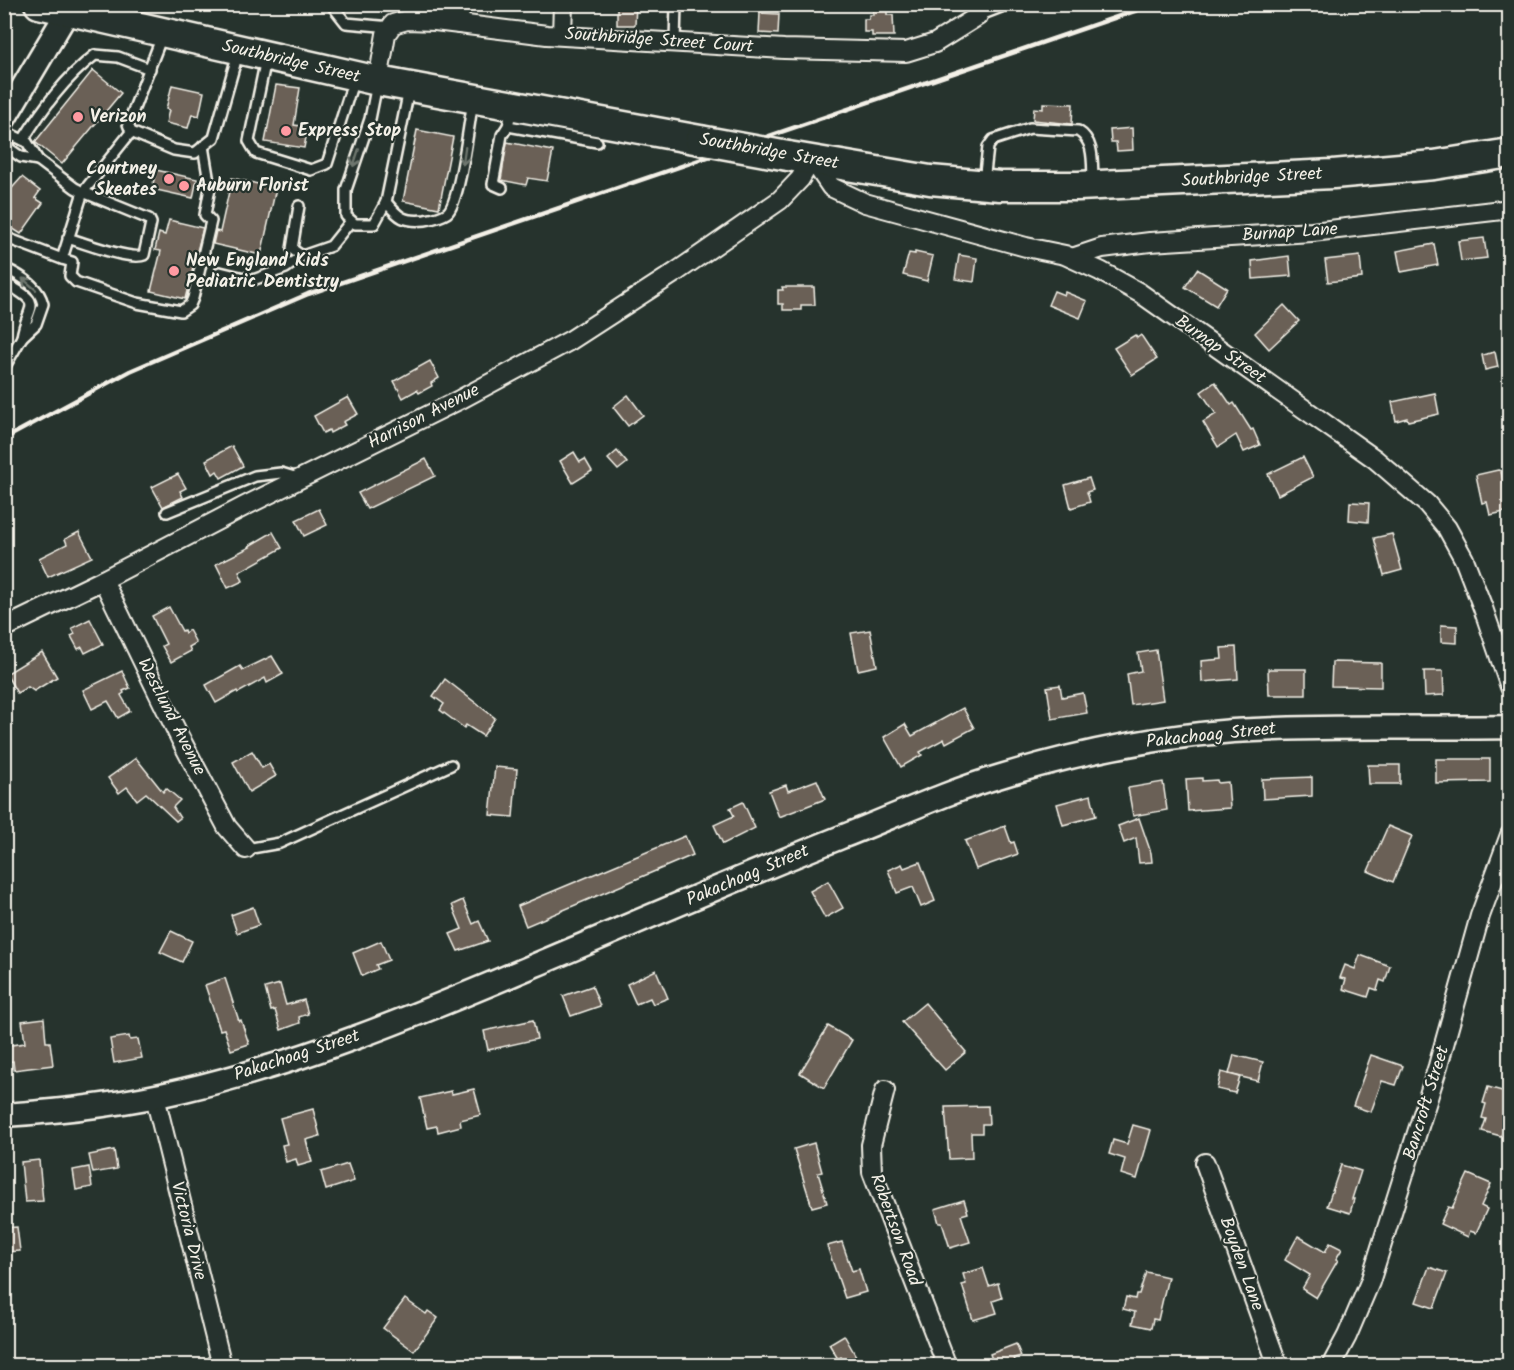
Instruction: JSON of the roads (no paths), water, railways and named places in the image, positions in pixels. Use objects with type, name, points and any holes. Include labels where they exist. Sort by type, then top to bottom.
[{"type":"main road","name":"Southbridge Street","points":[[39,4],[366,79],[474,99],[510,116],[700,140],[930,180],[984,184],[1093,186],[1333,174],[1434,165],[1509,153]]},
{"type":"street","points":[[459,24],[460,4]]},
{"type":"street","points":[[562,35],[563,4]]},
{"type":"street","points":[[4,119],[68,11]]},
{"type":"street","name":"Southbridge Street Court","points":[[391,27],[399,22],[415,20],[562,35],[784,50],[906,52],[935,43],[978,16]]},
{"type":"street","points":[[366,79],[391,27]]},
{"type":"street","name":"Burnap Street","points":[[800,158],[831,187],[865,203],[1072,258],[1140,293],[1375,459],[1427,504],[1447,528],[1464,559],[1480,599],[1509,687]]},
{"type":"street","name":"Harrison Avenue","points":[[4,628],[483,388],[590,328],[780,200],[800,179],[800,158]]},
{"type":"street","name":"Burnap Lane","points":[[1072,258],[1102,248],[1150,242],[1312,232],[1509,211]]},
{"type":"street","name":"Westlund Avenue","points":[[103,580],[180,738],[227,827],[246,849]]},
{"type":"street","name":"Pakachoag Street","points":[[4,1115],[93,1107],[155,1096],[234,1077],[375,1030],[461,997],[792,857],[935,800],[1021,770],[1140,743],[1231,731],[1509,727]]},
{"type":"street","name":"Bancroft Street","points":[[1331,1365],[1360,1308],[1373,1271],[1438,1066],[1480,916],[1509,835]]},
{"type":"street","name":"Robertson Road","points":[[885,1090],[871,1145],[872,1172],[947,1365]]},
{"type":"street","name":"Victoria Drive","points":[[155,1096],[222,1365]]},
{"type":"street","name":"Boyden Lane","points":[[1205,1163],[1278,1365]]},
{"type":"lane","points":[[331,4],[346,24],[391,27]]},
{"type":"lane","points":[[675,42],[676,4]]},
{"type":"lane","points":[[978,16],[1009,4]]},
{"type":"lane","points":[[164,33],[128,124],[131,132],[174,150],[195,153],[213,138],[239,50]]},
{"type":"lane","points":[[23,140],[43,108],[74,70],[95,55],[118,57],[150,69]]},
{"type":"lane","points":[[267,57],[249,141],[256,153],[311,170],[327,164],[366,79]]},
{"type":"lane","points":[[366,79],[370,119],[346,190],[346,216],[355,224],[374,224],[386,202],[410,87]]},
{"type":"lane","points":[[386,202],[399,218],[415,221],[432,219],[447,213],[453,205],[460,182],[474,99]]},
{"type":"lane","points":[[502,188],[493,184],[493,173],[502,135],[510,116],[597,142]]},
{"type":"lane","points":[[984,184],[988,147],[993,140],[1030,128],[1078,130],[1084,134],[1091,145],[1093,186]]},
{"type":"lane","points":[[4,130],[27,142],[38,160],[75,188],[149,219],[151,223],[144,255],[141,257],[117,253],[68,238]]},
{"type":"lane","points":[[62,259],[83,192],[131,132]]},
{"type":"lane","points":[[4,146],[21,157],[38,160]]},
{"type":"lane","points":[[4,237],[72,262],[70,276],[76,282],[137,303],[181,311],[190,305],[211,221],[205,215],[210,188],[203,146]]},
{"type":"lane","points":[[299,206],[292,249],[302,256]]},
{"type":"lane","points":[[220,272],[253,280],[286,268],[302,256],[331,246],[351,220]]},
{"type":"lane","points":[[4,268],[33,286],[42,299],[42,309],[36,324],[22,337],[4,368]]},
{"type":"lane","points":[[10,286],[27,295],[32,306],[22,337]]},
{"type":"lane","points":[[167,512],[255,476],[281,473],[300,479]]},
{"type":"lane","points":[[246,849],[280,843],[451,765]]},
{"type":"railway","points":[[4,439],[130,371],[308,294],[1155,4]]},
{"type":"place","name":"Verizon","points":[[78,117]]},
{"type":"place","name":"Express Stop","points":[[286,131]]},
{"type":"place","name":"Courtney Skeates","points":[[169,179]]},
{"type":"place","name":"Auburn Florist","points":[[184,186]]},
{"type":"place","name":"New England Kids Pediatric Dentistry","points":[[174,271]]}]
